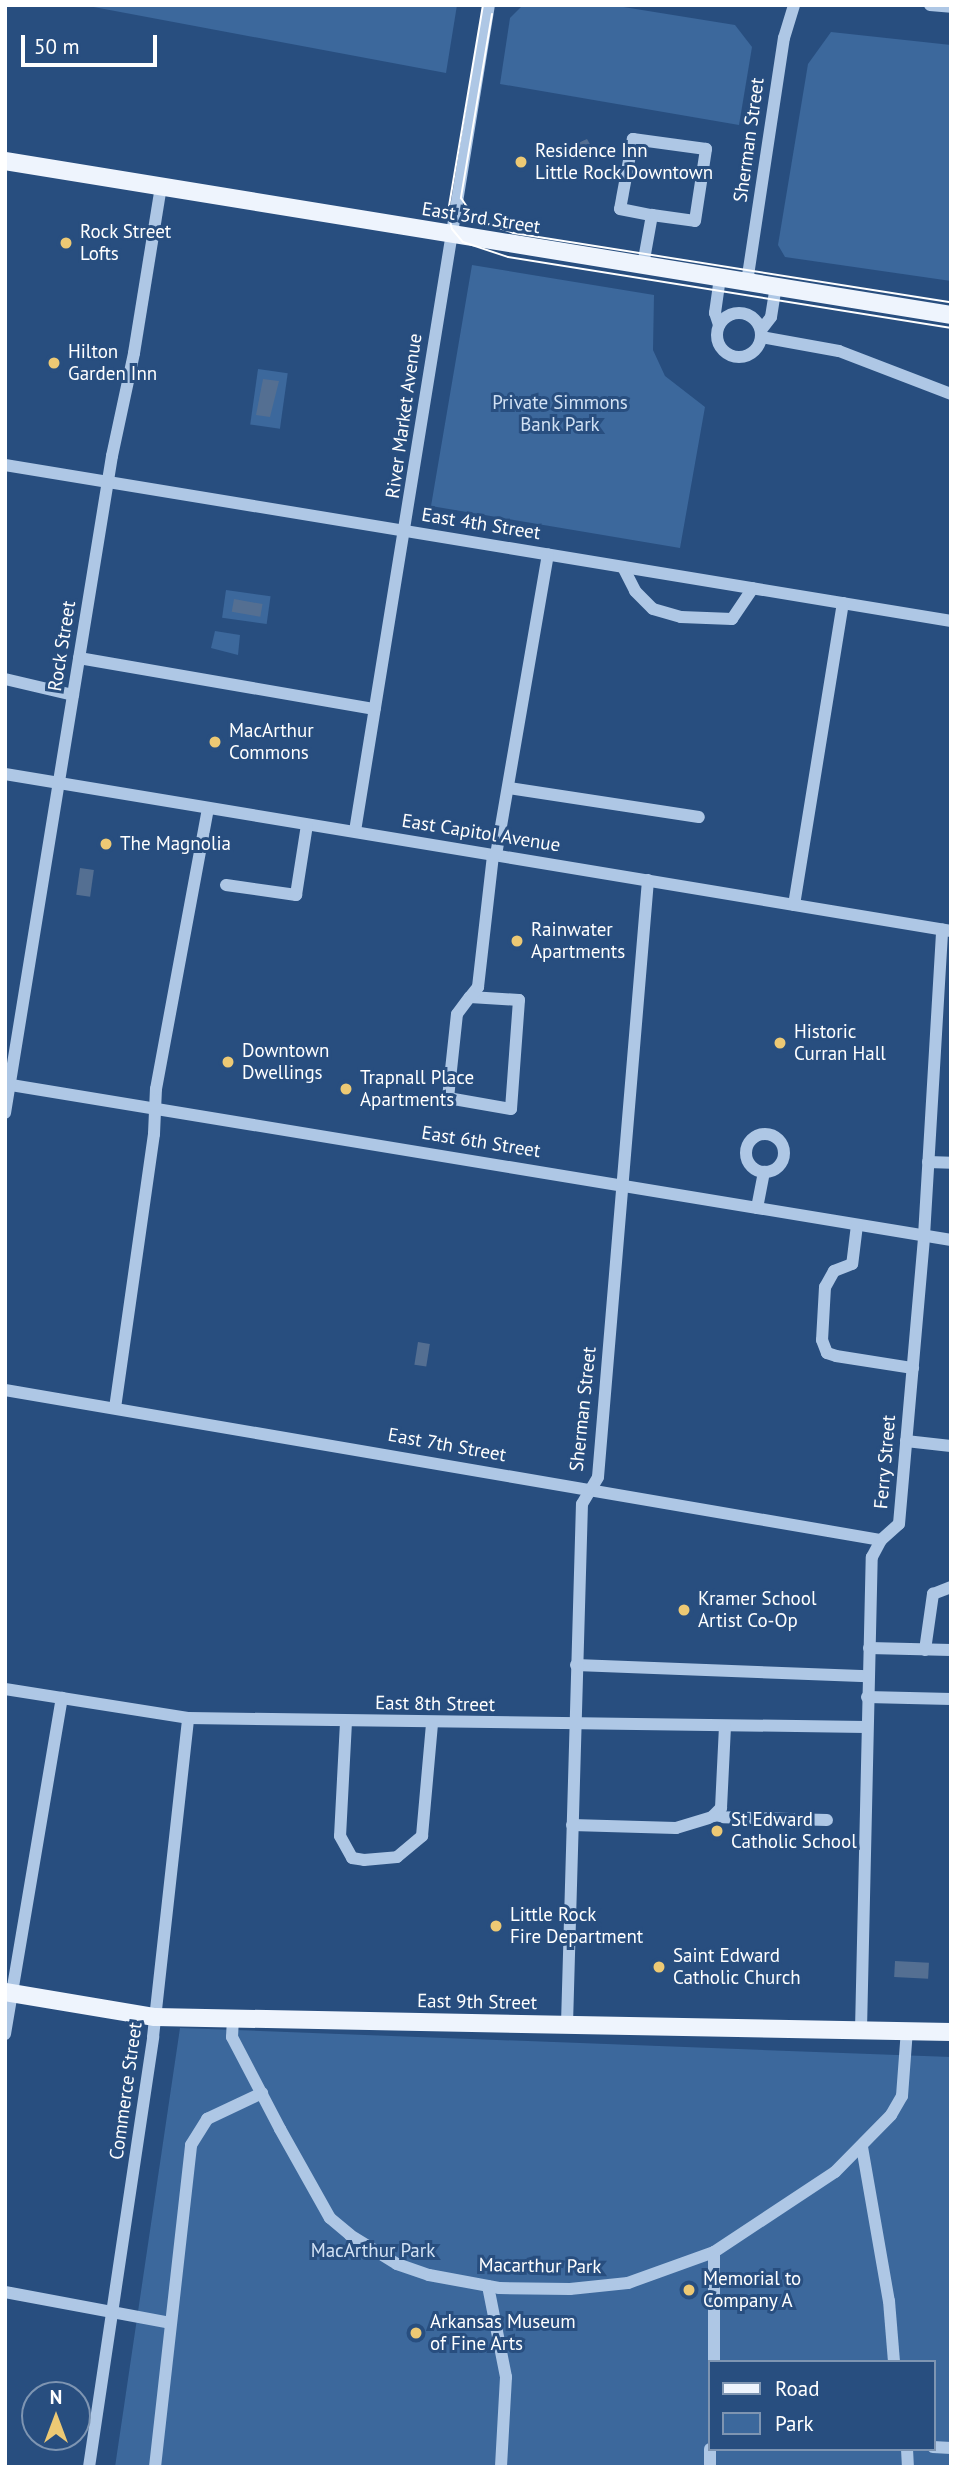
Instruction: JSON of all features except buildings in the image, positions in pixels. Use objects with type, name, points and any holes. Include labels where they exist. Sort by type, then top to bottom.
[{"type":"main road","name":"East 3rd Street","points":[[5,161],[951,315]]},
{"type":"main road","name":"East 9th Street","points":[[8,1993],[155,2017],[951,2032]]},
{"type":"street","name":"River Market Avenue","points":[[355,831],[489,5]]},
{"type":"street","name":"Sherman Street","points":[[747,282],[784,38],[794,5]]},
{"type":"street","points":[[930,5],[951,7]]},
{"type":"street","points":[[633,139],[706,149],[695,221],[652,215],[620,209],[633,139]]},
{"type":"street","name":"Rock Street","points":[[5,1113],[7,1084],[60,783],[108,482],[161,187]]},
{"type":"street","points":[[643,265],[652,215]]},
{"type":"street","points":[[720,278],[715,313],[719,325],[718,344],[733,356],[751,354],[771,317],[776,287]]},
{"type":"street","points":[[719,325],[724,318],[742,313],[750,316],[761,334],[839,351],[951,394]]},
{"type":"street","name":"East 4th Street","points":[[5,465],[951,621]]},
{"type":"street","points":[[470,998],[519,1000],[511,1109],[448,1098],[457,1014],[478,987],[494,855],[509,788],[548,554]]},
{"type":"street","points":[[623,567],[635,592],[653,609],[681,617],[732,619],[753,588]]},
{"type":"street","points":[[794,905],[843,603]]},
{"type":"street","points":[[79,657],[375,709]]},
{"type":"street","points":[[5,679],[73,695]]},
{"type":"street","name":"East Capitol Avenue","points":[[5,774],[946,930]]},
{"type":"street","points":[[509,788],[699,817]]},
{"type":"street","points":[[115,1408],[156,1108],[208,809]]},
{"type":"street","points":[[226,885],[296,895],[307,825]]},
{"type":"street","name":"Sherman Street","points":[[567,2024],[582,1504],[598,1477],[648,880]]},
{"type":"street","name":"Ferry Street","points":[[861,2031],[872,1557],[881,1540],[899,1524],[924,1236],[946,930]]},
{"type":"street","name":"East 6th Street","points":[[7,1084],[951,1240]]},
{"type":"street","points":[[928,1162],[951,1163]]},
{"type":"street","points":[[757,1208],[764,1172]]},
{"type":"street","points":[[858,1225],[852,1264],[834,1271],[825,1287],[822,1340],[827,1353],[913,1367]]},
{"type":"street","name":"East 7th Street","points":[[5,1390],[881,1540]]},
{"type":"street","points":[[906,1441],[951,1446]]},
{"type":"street","points":[[925,1650],[933,1594],[951,1587]]},
{"type":"street","points":[[869,1648],[951,1650]]},
{"type":"street","points":[[576,1665],[868,1676]]},
{"type":"street","name":"East 8th Street","points":[[5,1689],[188,1718],[575,1726],[866,1727]]},
{"type":"street","points":[[867,1697],[951,1699]]},
{"type":"street","points":[[5,2034],[8,1993],[62,1698]]},
{"type":"street","name":"Commerce Street","points":[[89,2467],[115,2310],[155,2017],[188,1718]]},
{"type":"street","points":[[346,1722],[340,1836],[352,1858],[364,1860],[397,1857],[422,1836],[432,1724]]},
{"type":"street","points":[[712,1817],[721,1808],[725,1727]]},
{"type":"street","points":[[572,1825],[677,1828],[712,1817],[827,1820]]},
{"type":"street","name":"Macarthur Park","points":[[233,2018],[232,2037],[330,2218],[397,2264],[488,2286],[605,2288],[660,2274],[714,2252],[835,2172],[862,2147],[902,2096],[907,2031]]},
{"type":"street","points":[[155,2467],[191,2145],[207,2119],[262,2093]]},
{"type":"street","points":[[862,2147],[889,2301],[894,2360]]},
{"type":"street","points":[[713,2360],[714,2252]]},
{"type":"street","points":[[488,2286],[506,2377],[501,2467]]},
{"type":"street","points":[[5,2292],[115,2310],[170,2323]]},
{"type":"green space","points":[[83,5],[457,5],[446,73]]},
{"type":"green space","points":[[523,5],[611,5],[735,25],[752,47],[739,125],[500,84],[510,18]]},
{"type":"green space","points":[[831,32],[951,45],[951,281],[785,257],[778,245],[808,64]]},
{"type":"green space","name":"Private Simmons Bank Park","points":[[472,265],[654,295],[653,350],[665,376],[705,407],[680,548],[431,506]]},
{"type":"green space","points":[[258,369],[288,373],[280,429],[250,424]]},
{"type":"green space","points":[[226,590],[271,596],[267,624],[222,618]]},
{"type":"green space","points":[[215,631],[240,635],[238,655],[211,648]]},
{"type":"green space","name":"MacArthur Park","points":[[180,2028],[951,2057],[951,2467],[115,2467]]},
{"type":"shaded area","points":[[587,139],[595,153],[575,157],[576,144]]},
{"type":"shaded area","points":[[263,379],[279,381],[270,417],[256,415]]},
{"type":"shaded area","points":[[234,599],[263,604],[260,617],[232,612]]},
{"type":"shaded area","points":[[80,868],[94,870],[90,897],[76,895]]},
{"type":"shaded area","points":[[418,1342],[430,1344],[426,1367],[414,1365]]},
{"type":"shaded area","points":[[895,1961],[929,1963],[928,1979],[894,1977]]},
{"type":"tram line","points":[[483,5],[448,212],[452,229],[463,242],[508,257],[951,328]]},
{"type":"tram line","points":[[492,14],[461,198],[476,220],[513,233],[951,302]]},
{"type":"place","name":"Residence Inn Little Rock Downtown","points":[[521,162]]},
{"type":"place","name":"Rock Street Lofts","points":[[66,243]]},
{"type":"place","name":"Hilton Garden Inn","points":[[54,363]]},
{"type":"place","name":"MacArthur Commons","points":[[215,742]]},
{"type":"place","name":"The Magnolia","points":[[106,844]]},
{"type":"place","name":"Rainwater Apartments","points":[[517,941]]},
{"type":"place","name":"Historic Curran Hall","points":[[780,1043]]},
{"type":"place","name":"Downtown Dwellings","points":[[228,1062]]},
{"type":"place","name":"Trapnall Place Apartments","points":[[346,1089]]},
{"type":"place","name":"Kramer School Artist Co-Op","points":[[684,1610]]},
{"type":"place","name":"St Edward Catholic School","points":[[717,1831]]},
{"type":"place","name":"Little Rock Fire Department","points":[[496,1926]]},
{"type":"place","name":"Saint Edward Catholic Church","points":[[659,1967]]},
{"type":"place","name":"Memorial to Company A","points":[[689,2290]]},
{"type":"place","name":"Arkansas Museum of Fine Arts","points":[[416,2333]]}]
